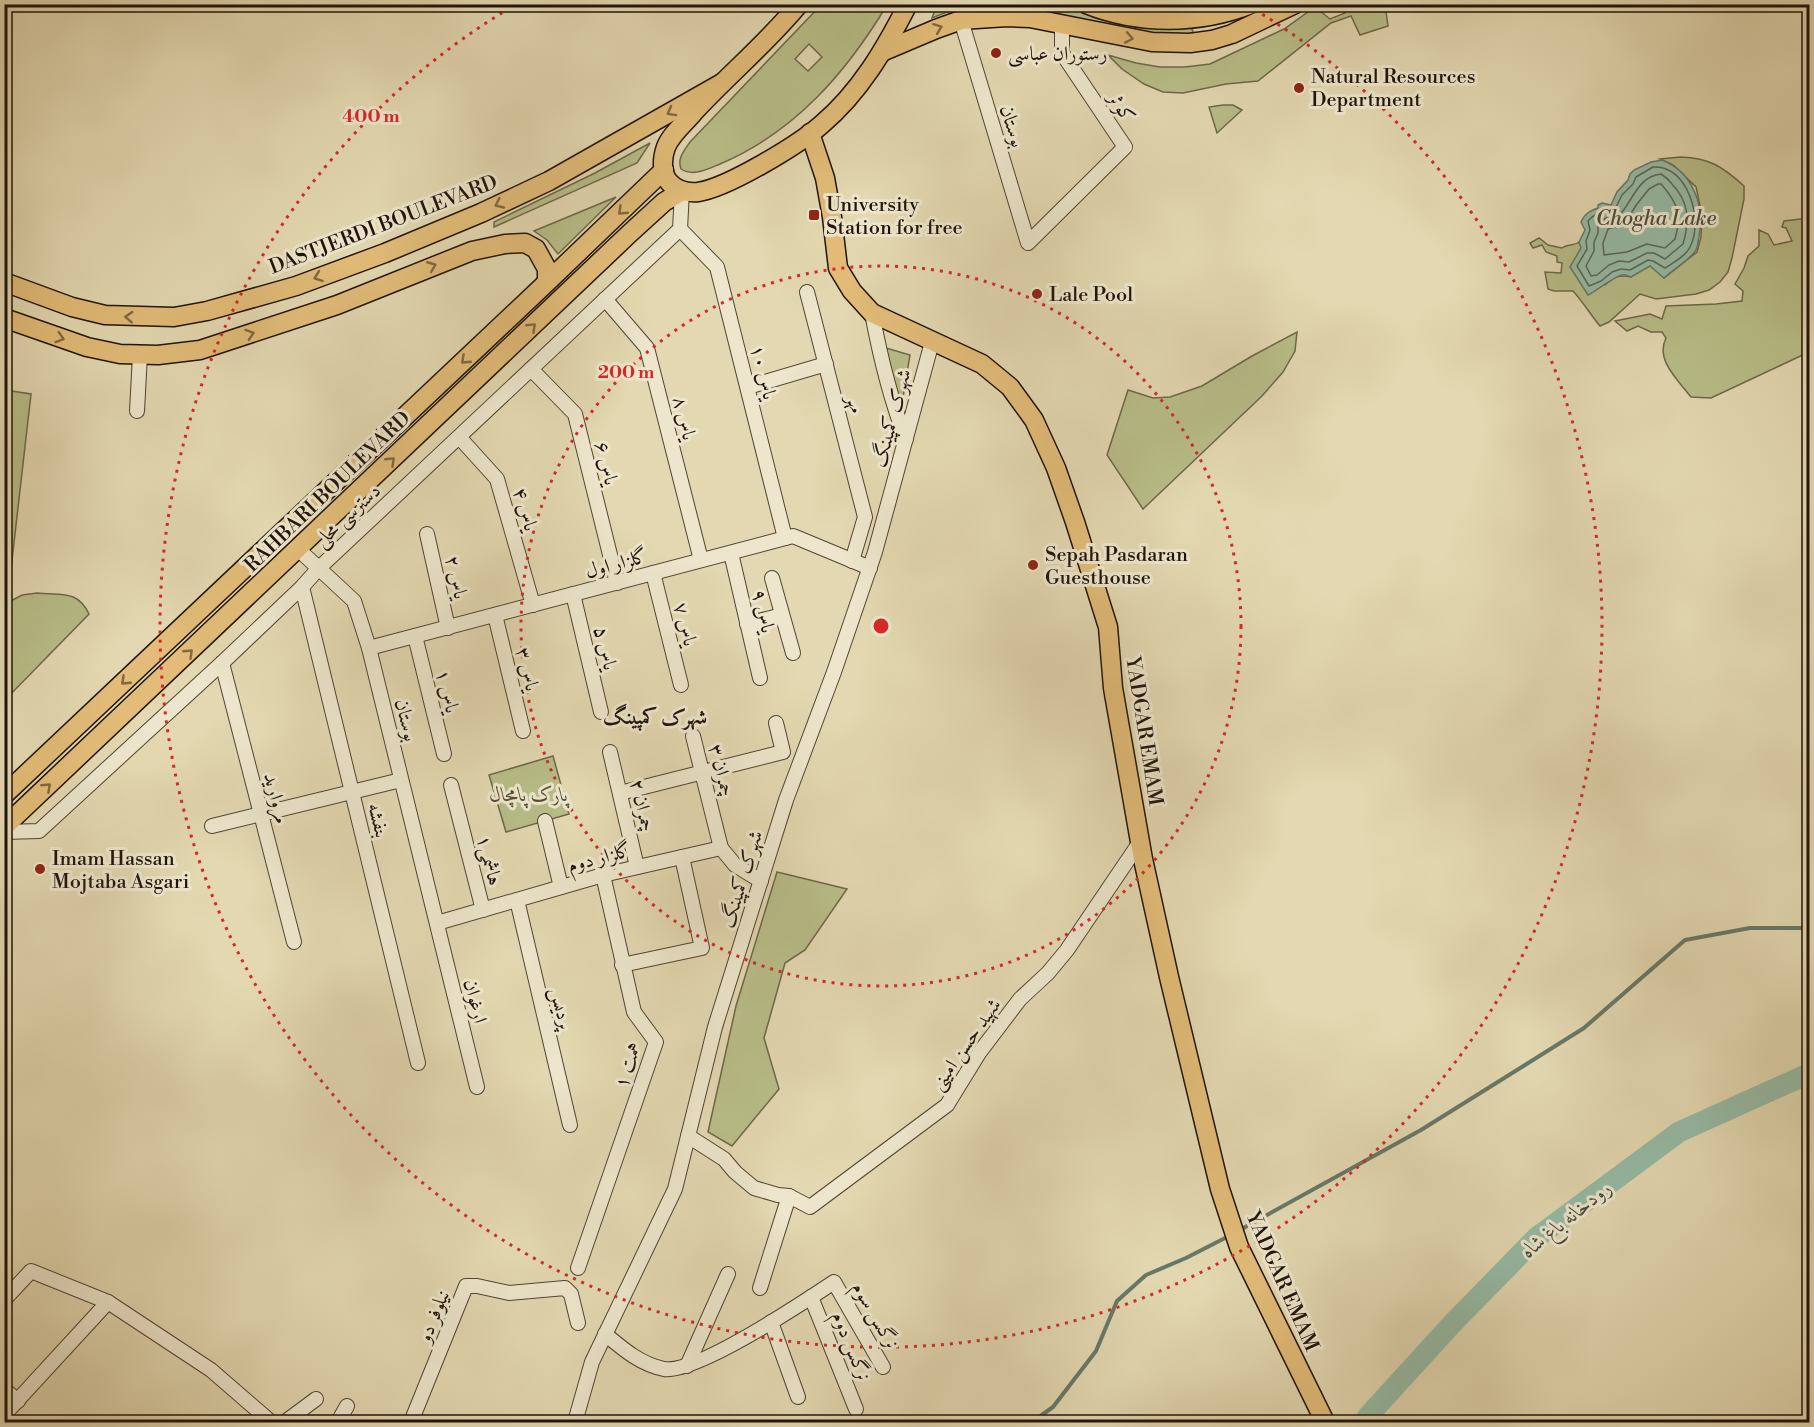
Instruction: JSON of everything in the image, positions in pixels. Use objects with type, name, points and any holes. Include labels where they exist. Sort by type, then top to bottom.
[{"type":"main road","points":[[799,4],[673,135],[666,146],[663,161],[666,177],[671,184],[682,191],[698,192],[722,184],[778,155],[820,126],[860,85],[884,51],[908,4]]},
{"type":"main road","points":[[1086,4],[1120,14],[1155,20],[1186,20],[1222,14],[1252,4]]},
{"type":"main road","points":[[884,51],[961,20],[1007,17],[1022,11],[1062,24],[1152,42],[1190,43],[1232,34],[1295,4]]},
{"type":"main road","points":[[1186,20],[1192,22],[1199,30],[1197,38],[1190,43]]},
{"type":"main road","name":"DASTJERDI BOULEVARD","points":[[4,282],[72,307],[105,315],[174,317],[207,311],[296,286],[481,213],[549,181],[722,83]]},
{"type":"main road","name":"YADGAR EMAM","points":[[810,133],[825,178],[838,268],[852,291],[872,313],[982,364],[1010,387],[1034,420],[1056,468],[1076,522],[1108,627],[1113,688],[1140,842],[1168,977],[1220,1189],[1234,1233],[1324,1420]]},
{"type":"main road","name":"RAHBARI BOULEVARD","points":[[4,795],[664,170]]},
{"type":"main road","name":"RAHBARI BOULEVARD","points":[[4,830],[625,237],[664,202],[682,191]]},
{"type":"main road","points":[[4,318],[87,347],[120,354],[158,355],[200,350],[338,305],[472,250],[525,243],[536,249],[547,269],[547,282]]},
{"type":"street","name":"بوستان","points":[[961,20],[1028,243],[1125,147]]},
{"type":"street","name":"کوثر","points":[[1062,24],[1062,53],[1125,147]]},
{"type":"street","points":[[680,229],[682,191]]},
{"type":"street","name":"دسترسی محلی","points":[[4,830],[39,831],[222,663],[318,569],[680,229]]},
{"type":"street","name":"یاس ۱۰","points":[[680,229],[717,267],[785,538]]},
{"type":"street","name":"مهر","points":[[807,292],[865,517],[852,561]]},
{"type":"street","name":"یاس ۸","points":[[606,299],[647,348],[701,560]]},
{"type":"street","points":[[872,313],[882,361],[897,416],[906,439]]},
{"type":"street","name":"شهرک کمپینگ","points":[[576,1422],[592,1362],[675,1189],[715,1027],[786,800],[870,568],[932,342]]},
{"type":"street","points":[[137,411],[140,354]]},
{"type":"street","points":[[748,387],[826,364]]},
{"type":"street","name":"یاس ۶","points":[[531,369],[574,414],[617,582]]},
{"type":"street","name":"یاس ۴","points":[[459,436],[498,479],[533,605]]},
{"type":"street","name":"یاس ۲","points":[[427,534],[448,628]]},
{"type":"street","name":"گلزار اول","points":[[369,648],[793,536],[870,568]]},
{"type":"street","name":"بوستان","points":[[298,549],[354,601],[369,648],[437,923]]},
{"type":"street","name":"یاس ۹","points":[[730,553],[760,678]]},
{"type":"street","name":"یاس ۷","points":[[653,573],[681,685]]},
{"type":"street","points":[[772,578],[793,653]]},
{"type":"street","name":"بنفشه","points":[[302,587],[418,1063]]},
{"type":"street","name":"یاس ۵","points":[[573,594],[601,712]]},
{"type":"street","name":"یاس ۳","points":[[495,615],[523,731]]},
{"type":"street","points":[[747,624],[782,615]]},
{"type":"street","name":"یاس ۱","points":[[415,636],[444,754]]},
{"type":"street","name":"مروارید","points":[[222,663],[294,942]]},
{"type":"street","points":[[620,793],[783,752],[776,723]]},
{"type":"street","name":"چمران ۳","points":[[693,736],[721,848]]},
{"type":"street","name":"چمران ۲","points":[[610,752],[638,867]]},
{"type":"street","points":[[212,826],[401,780]]},
{"type":"street","name":"هاشمی۱","points":[[451,785],[483,910]]},
{"type":"street","points":[[545,820],[561,887]]},
{"type":"street","name":"شهید حسن امینی","points":[[688,1136],[724,1159],[754,1188],[789,1196],[810,1207],[947,1106],[979,1053],[1020,999],[1048,973],[1067,950],[1140,842]]},
{"type":"street","points":[[721,848],[735,865],[761,881]]},
{"type":"street","name":"گلزار دوم","points":[[437,923],[603,875],[721,848]]},
{"type":"street","points":[[622,965],[702,948],[682,857]]},
{"type":"street","name":"همت ۱","points":[[578,1269],[657,1042],[634,1012],[603,875]]},
{"type":"street","name":"پردیس","points":[[517,900],[570,1125]]},
{"type":"street","name":"ارغوان","points":[[437,923],[477,1087]]},
{"type":"street","points":[[760,1288],[789,1196]]},
{"type":"street","points":[[4,1300],[31,1271],[108,1302],[211,1370],[271,1422]]},
{"type":"street","points":[[687,1366],[728,1274]]},
{"type":"street","name":"نرگس سوم","points":[[811,1298],[834,1282],[883,1367]]},
{"type":"street","name":"نیلوفر دو","points":[[411,1422],[466,1286],[510,1293],[565,1288],[571,1294],[578,1323]]},
{"type":"street","points":[[605,1334],[644,1363],[666,1369],[687,1366],[721,1350],[811,1298]]},
{"type":"street","name":"نرگس دوم","points":[[811,1298],[856,1409]]},
{"type":"street","points":[[4,1415],[108,1302]]},
{"type":"street","points":[[771,1322],[798,1397]]},
{"type":"street","points":[[4,1389],[18,1401]]},
{"type":"street","points":[[285,1422],[316,1399]]},
{"type":"street","points":[[338,1422],[347,1406]]},
{"type":"green space","points":[[1009,4],[974,7],[947,12],[932,18],[937,5]]},
{"type":"green space","points":[[1342,4],[1385,5],[1388,26],[1360,35],[1351,16],[1331,23],[1258,81],[1226,84],[1183,93],[1163,92],[1144,84],[1122,69],[1108,55],[1160,67],[1210,64],[1284,29],[1315,7],[1330,19],[1345,13],[1338,6]]},
{"type":"green space","points":[[821,5],[887,5],[836,77],[795,118],[772,135],[720,164],[695,172],[681,169],[680,165],[682,155],[690,142]],"holes":[[[809,44],[822,57],[808,71],[795,59]]]},
{"type":"green space","points":[[1026,5],[1062,5],[1136,24],[1190,26],[1193,31],[1192,35],[1164,37],[1120,30],[1028,9]]},
{"type":"green space","points":[[1139,5],[1209,5],[1165,8]]},
{"type":"green space","points":[[1233,105],[1242,110],[1217,133],[1209,107]]},
{"type":"green space","points":[[650,143],[637,163],[494,227],[494,222],[595,173]]},
{"type":"green space","points":[[1681,157],[1700,159],[1716,165],[1744,186],[1744,199],[1728,272],[1709,290],[1696,294],[1656,299],[1640,294],[1609,322],[1600,326],[1573,291],[1548,289],[1545,272],[1561,273],[1562,263],[1557,262],[1557,256],[1546,252],[1542,245],[1533,248],[1530,243],[1539,238],[1548,245],[1562,248],[1579,242],[1605,285],[1617,277],[1631,277],[1651,264],[1664,278],[1697,252],[1701,237],[1702,215],[1696,187],[1673,165],[1660,159]]},
{"type":"green space","points":[[616,197],[558,254],[547,240],[534,231]]},
{"type":"green space","points":[[1809,218],[1809,352],[1711,398],[1691,397],[1674,377],[1666,362],[1663,346],[1666,338],[1662,332],[1651,332],[1638,326],[1627,331],[1615,321],[1650,314],[1662,319],[1666,306],[1742,301],[1743,291],[1735,284],[1748,256],[1759,246],[1759,230],[1768,234],[1774,245],[1792,241],[1786,228],[1782,227],[1784,221]]},
{"type":"green space","points":[[1297,332],[1295,351],[1283,372],[1262,396],[1143,509],[1107,455],[1128,390],[1153,398],[1170,397],[1202,386]]},
{"type":"green space","points":[[886,348],[910,355],[901,409]]},
{"type":"green space","points":[[5,390],[31,394],[11,569],[5,570]]},
{"type":"green space","points":[[37,593],[74,597],[89,614],[5,700],[5,604],[22,595]]},
{"type":"green space","name":"پارک پامچال","points":[[553,756],[569,814],[506,832],[489,775]]},
{"type":"green space","points":[[777,872],[847,889],[805,950],[785,963],[764,1038],[779,1089],[732,1146],[708,1132],[736,1006]]},
{"type":"water","name":"Chogha Lake","points":[[1662,160],[1673,165],[1682,173],[1694,191],[1700,214],[1696,250],[1664,278],[1650,266],[1631,277],[1619,276],[1588,295],[1570,267],[1581,248],[1579,242],[1585,230],[1581,222],[1588,213],[1598,208],[1598,205],[1602,203],[1611,205],[1617,192],[1634,170],[1651,162]]},
{"type":"waterway","points":[[1238,1231],[1421,1130],[1584,1028],[1685,940],[1750,928],[1810,928]]},
{"type":"waterway","name":"رودخانه باغ شاه","points":[[1365,1422],[1451,1325],[1536,1238],[1679,1132],[1810,1073]]},
{"type":"waterway","points":[[1032,1422],[1053,1407],[1096,1351],[1117,1301],[1146,1275],[1229,1236]]},
{"type":"place","name":"رستوران عباسی","points":[[996,53]]},
{"type":"place","name":"Natural Resources Department","points":[[1299,88]]},
{"type":"place","name":"University Station for free","points":[[814,215]]},
{"type":"place","name":"Lale Pool","points":[[1037,294]]},
{"type":"place","name":"Sepah Pasdaran Guesthouse","points":[[1033,565]]},
{"type":"place","name":"Imam Hassan Mojtaba Asgari","points":[[40,869]]},
{"type":"district","name":"شهرک کمپینگ","points":[[655,717]]}]
